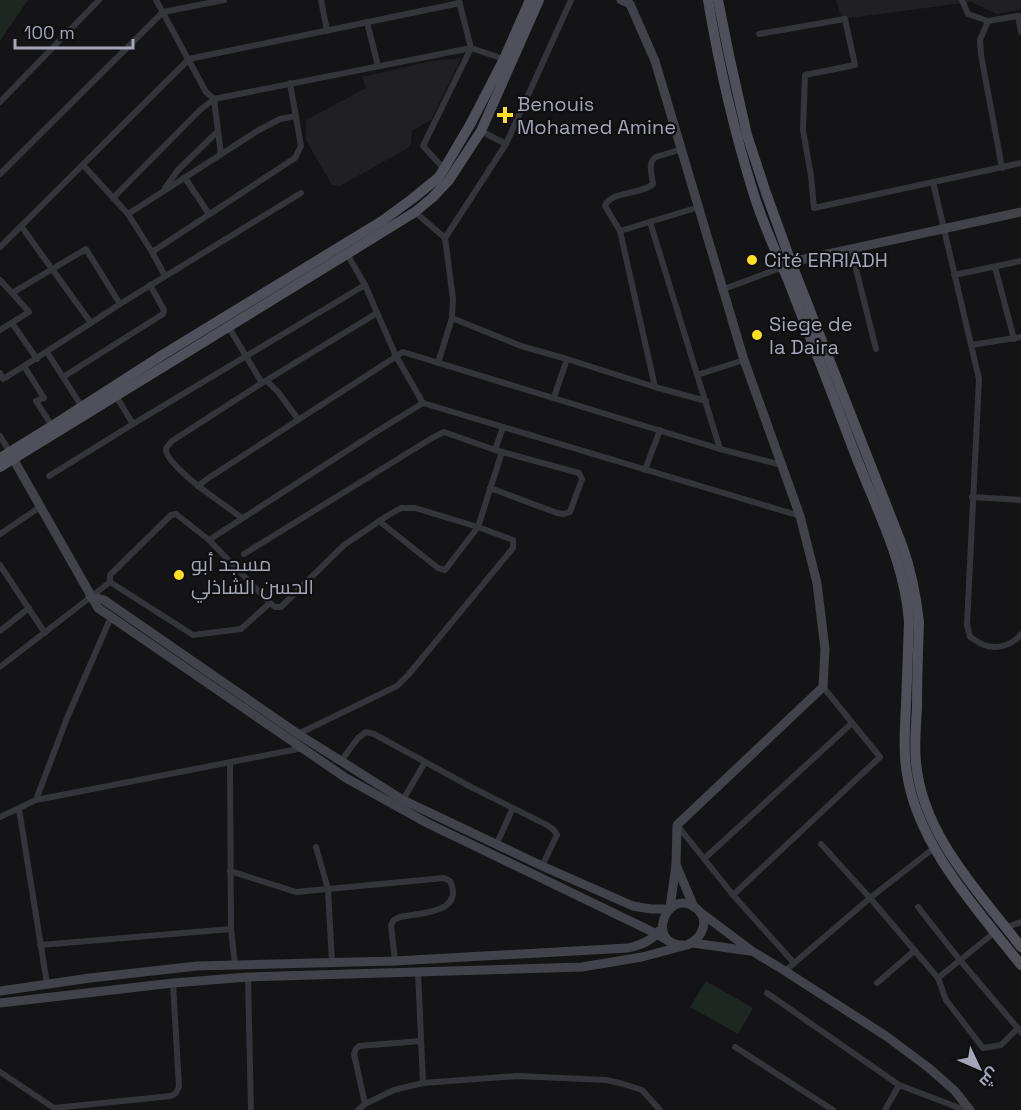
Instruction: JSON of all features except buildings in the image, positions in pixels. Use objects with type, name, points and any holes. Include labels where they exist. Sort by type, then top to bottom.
[{"type":"main road","points":[[0,467],[8,457],[52,426],[164,354],[382,221],[438,178],[471,123],[504,59],[530,0]]},
{"type":"main road","points":[[8,457],[116,396],[415,212],[432,198],[449,180],[481,130],[539,0]]},
{"type":"main road","points":[[621,0],[630,4],[655,61],[744,360],[800,516],[817,583],[825,649],[823,687],[677,825],[676,865],[670,908]]},
{"type":"main road","points":[[708,0],[737,135],[755,196],[787,265],[910,569],[919,621],[916,763],[924,802],[942,842],[1021,947]]},
{"type":"main road","points":[[718,0],[747,135],[787,265],[852,446],[890,540],[905,587],[909,622],[905,752],[911,796],[919,820],[934,848],[966,895],[1021,965]]},
{"type":"main road","points":[[787,265],[1021,212]]},
{"type":"main road","points":[[8,457],[40,507],[98,608],[346,778],[427,823],[659,930],[674,944],[752,951]]},
{"type":"main road","points":[[90,596],[104,600],[298,734],[403,800],[633,906],[651,909],[670,908]]},
{"type":"main road","points":[[0,1003],[173,983],[248,977],[582,967],[642,957],[690,944],[703,929],[702,917],[676,865]]},
{"type":"main road","points":[[0,991],[197,966],[395,961],[628,948],[646,942],[659,930],[663,916],[670,908],[685,904],[697,910],[752,951],[886,1036],[929,1068],[954,1091],[970,1110]]},
{"type":"street","points":[[0,102],[99,0]]},
{"type":"street","points":[[156,0],[206,92],[214,99],[221,154]]},
{"type":"street","points":[[0,174],[163,12],[224,0]]},
{"type":"street","points":[[321,0],[327,30]]},
{"type":"street","points":[[438,363],[452,318],[453,299],[445,238],[506,144],[571,0]]},
{"type":"street","points":[[962,0],[968,14],[988,21],[1019,16],[1021,32]]},
{"type":"street","points":[[0,247],[189,59],[459,2],[471,48],[423,146],[444,169]]},
{"type":"street","points":[[759,34],[845,19],[855,65],[805,75],[803,130],[812,176],[814,208],[1021,163]]},
{"type":"street","points":[[988,21],[980,40],[981,55],[1002,168]]},
{"type":"street","points":[[367,22],[378,66]]},
{"type":"street","points":[[113,198],[200,110],[214,99],[471,48],[504,59]]},
{"type":"street","points":[[152,252],[295,158],[301,146],[290,83]]},
{"type":"street","points":[[128,214],[259,130],[280,119],[296,116]]},
{"type":"street","points":[[481,130],[506,144]]},
{"type":"street","points":[[162,193],[178,170],[217,132]]},
{"type":"street","points":[[655,387],[620,231],[605,206],[611,198],[648,189],[653,184],[652,159],[682,149]]},
{"type":"street","points":[[83,165],[128,214],[165,276]]},
{"type":"street","points":[[185,178],[209,214]]},
{"type":"street","points":[[933,182],[979,379],[967,625],[970,637],[986,646],[1006,646],[1021,634]]},
{"type":"street","points":[[1,377],[47,352],[150,285],[301,193]]},
{"type":"street","points":[[620,231],[699,207]]},
{"type":"street","points":[[415,212],[445,238]]},
{"type":"street","points":[[650,222],[720,449]]},
{"type":"street","points":[[21,226],[91,323]]},
{"type":"street","points":[[12,293],[86,249],[120,304]]},
{"type":"street","points":[[851,249],[876,349]]},
{"type":"street","points":[[347,254],[365,285],[396,356],[423,403],[800,516]]},
{"type":"street","points":[[954,275],[1021,261]]},
{"type":"street","points":[[724,289],[787,265]]},
{"type":"street","points":[[970,345],[1018,338],[995,267]]},
{"type":"street","points":[[0,280],[29,312],[0,330]]},
{"type":"street","points":[[63,376],[162,314],[164,310],[150,285]]},
{"type":"street","points":[[49,476],[365,285]]},
{"type":"street","points":[[242,519],[189,478],[168,456],[166,449],[172,441],[377,313]]},
{"type":"street","points":[[452,318],[521,346],[706,401]]},
{"type":"street","points":[[12,322],[37,358]]},
{"type":"street","points":[[228,326],[264,382],[278,392],[298,419]]},
{"type":"street","points":[[47,352],[82,407]]},
{"type":"street","points":[[198,486],[403,352],[720,449],[783,465]]},
{"type":"street","points":[[554,397],[567,359]]},
{"type":"street","points":[[697,375],[744,360]]},
{"type":"street","points":[[24,366],[44,398],[36,401],[52,426]]},
{"type":"street","points":[[116,396],[134,424]]},
{"type":"street","points":[[209,540],[423,403]]},
{"type":"street","points":[[379,521],[441,570],[445,570],[478,527],[490,488],[503,427]]},
{"type":"street","points":[[645,470],[660,430]]},
{"type":"street","points":[[244,554],[444,432],[498,451],[579,472],[582,479],[570,512],[564,514],[490,488]]},
{"type":"street","points":[[0,436],[8,457]]},
{"type":"street","points":[[972,497],[1021,500]]},
{"type":"street","points":[[0,534],[40,507]]},
{"type":"street","points":[[110,582],[110,575],[171,515],[176,514],[209,540],[275,607],[280,607],[344,545],[401,508],[415,508],[513,540],[513,548],[397,686],[298,734]]},
{"type":"street","points":[[0,565],[45,633]]},
{"type":"street","points":[[0,583],[8,576]]},
{"type":"street","points":[[0,667],[110,582]]},
{"type":"street","points":[[110,582],[193,635],[241,629],[270,603]]},
{"type":"street","points":[[0,631],[29,608]]},
{"type":"street","points":[[36,800],[67,718],[111,617]]},
{"type":"street","points":[[733,894],[880,757],[823,687]]},
{"type":"street","points":[[705,858],[852,723]]},
{"type":"street","points":[[341,761],[358,738],[366,732],[374,734],[554,830],[557,835],[542,866]]},
{"type":"street","points":[[0,817],[36,800],[303,748]]},
{"type":"street","points":[[230,762],[231,929],[235,965]]},
{"type":"street","points":[[403,800],[425,762]]},
{"type":"street","points":[[496,844],[513,808]]},
{"type":"street","points":[[19,809],[47,984]]},
{"type":"street","points":[[677,825],[733,894],[794,963]]},
{"type":"street","points":[[821,844],[870,897],[938,978],[946,1000],[983,1048],[1001,1045],[1020,1030],[918,907]]},
{"type":"street","points":[[316,847],[328,889],[332,963]]},
{"type":"street","points":[[785,971],[870,897],[934,848]]},
{"type":"street","points":[[230,871],[296,892],[444,878],[450,881],[454,893],[451,901],[442,910],[394,920],[391,925],[395,961]]},
{"type":"street","points":[[938,978],[995,932],[1021,921]]},
{"type":"street","points":[[40,945],[231,929]]},
{"type":"street","points":[[877,983],[914,951]]},
{"type":"street","points":[[418,971],[423,1083]]},
{"type":"street","points":[[248,977],[250,1110]]},
{"type":"street","points":[[0,1072],[56,1109],[171,1096],[179,1087],[173,983]]},
{"type":"street","points":[[767,993],[899,1084],[965,1110]]},
{"type":"street","points":[[364,1104],[354,1054],[356,1049],[359,1046],[421,1041]]},
{"type":"street","points":[[735,1047],[832,1110]]},
{"type":"street","points":[[358,1110],[364,1104],[394,1090],[423,1083],[517,1076],[606,1080],[620,1083],[642,1090],[660,1110]]},
{"type":"street","points":[[885,1110],[899,1084]]},
{"type":"shaded area","points":[[0,0],[28,0],[0,41]]},
{"type":"shaded area","points":[[836,0],[1021,0],[1021,9],[997,14],[971,2],[842,19]]},
{"type":"shaded area","points":[[461,58],[431,120],[412,131],[408,148],[340,186],[332,185],[306,140],[306,120],[366,88],[362,77],[432,61]]},
{"type":"shaded area","points":[[706,981],[753,1008],[738,1034],[690,1007]]},
{"type":"place","name":"Benouis Mohamed Amine","points":[[505,115]]},
{"type":"place","name":"Cité ERRIADH","points":[[752,260]]},
{"type":"place","name":"Siege de la Daira","points":[[757,335]]},
{"type":"place","name":"مسجد أبو الحسن الشاذلي","points":[[179,575]]}]
